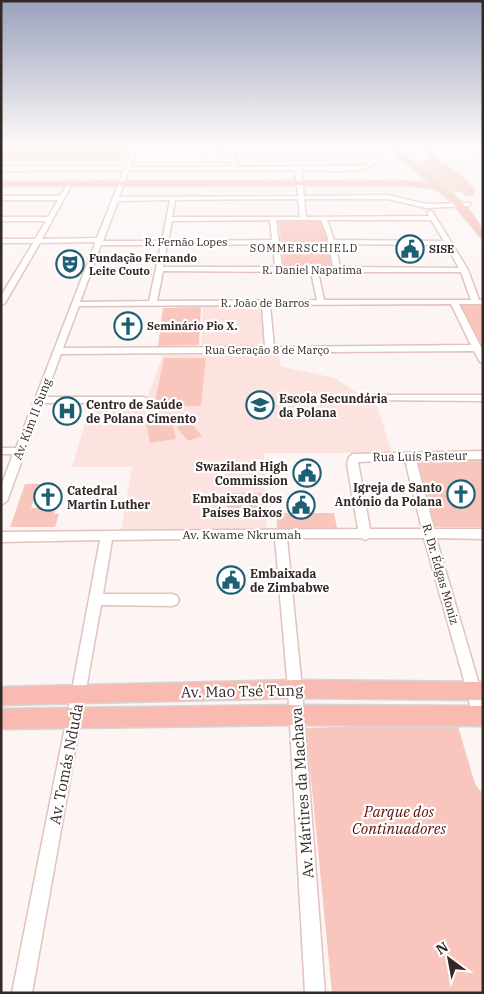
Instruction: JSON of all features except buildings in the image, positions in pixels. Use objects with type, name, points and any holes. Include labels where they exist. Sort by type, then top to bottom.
[{"type":"main road","points":[[446,191],[463,204],[482,230]]},
{"type":"main road","points":[[463,204],[462,197],[466,191]]},
{"type":"main road","points":[[468,191],[481,194]]},
{"type":"main road","name":"Av. Mao Tsé Tung","points":[[1,696],[295,689],[479,691]]},
{"type":"main road","name":"Av. Mao Tsé Tung","points":[[1,719],[296,715],[481,716]]},
{"type":"street","points":[[2,301],[65,191]]},
{"type":"street","name":"Av. Kim II Sung","points":[[1,501],[6,477],[20,450],[40,400],[117,191]]},
{"type":"street","points":[[300,191],[303,218]]},
{"type":"street","points":[[114,199],[388,197],[426,206],[463,204]]},
{"type":"street","points":[[1,198],[61,198]]},
{"type":"street","points":[[153,303],[173,198]]},
{"type":"street","points":[[426,206],[464,270],[479,302]]},
{"type":"street","points":[[273,218],[279,270]]},
{"type":"street","points":[[323,218],[332,242],[337,270]]},
{"type":"street","points":[[170,219],[434,218]]},
{"type":"street","points":[[1,219],[50,219]]},
{"type":"street","name":"R. Fernão Lopes","points":[[1,241],[275,242]]},
{"type":"street","points":[[332,242],[448,243]]},
{"type":"street","name":"R. Daniel Napatima","points":[[160,269],[464,270]]},
{"type":"street","points":[[314,269],[321,303]]},
{"type":"street","points":[[1,282],[13,282]]},
{"type":"street","points":[[454,302],[483,360]]},
{"type":"street","name":"R. João de Barros","points":[[75,304],[479,302]]},
{"type":"street","points":[[266,303],[270,350]]},
{"type":"street","name":"Rua Geração 8 de Março","points":[[57,351],[477,348]]},
{"type":"street","points":[[373,398],[483,398]]},
{"type":"street","points":[[40,400],[144,400]]},
{"type":"street","points":[[1,451],[20,450]]},
{"type":"street","name":"Rua Luís Pasteur","points":[[365,535],[352,464],[357,457],[483,455]]},
{"type":"street","name":"R. Dr. Édgas Moniz","points":[[410,457],[429,535],[479,691],[481,716]]},
{"type":"street","name":"Av. Kwame Nkrumah","points":[[1,537],[281,533],[365,535],[483,534]]},
{"type":"street","name":"Av. Mártires da Machava","points":[[281,533],[295,689],[315,993]]},
{"type":"street","name":"Av. Tomás Nduda","points":[[22,993],[75,717],[107,535]]},
{"type":"street","points":[[96,599],[172,600]]},
{"type":"shaded area","points":[[203,304],[261,304],[264,346],[201,349]]},
{"type":"shaded area","points":[[279,354],[280,366],[335,378],[377,406],[392,453],[264,453],[267,529],[121,530],[132,467],[72,467],[91,403],[145,403],[163,355]]},
{"type":"green space","points":[[278,218],[322,218],[335,268],[284,268]]},
{"type":"green space","points":[[460,305],[483,305],[483,348]]},
{"type":"green space","points":[[201,307],[199,345],[158,346],[163,308]]},
{"type":"green space","points":[[164,358],[206,358],[201,406],[154,406]]},
{"type":"green space","points":[[170,413],[176,439],[150,443],[145,417]]},
{"type":"green space","points":[[190,422],[202,436],[188,441],[176,427]]},
{"type":"green space","points":[[483,458],[483,527],[434,527],[415,459]]},
{"type":"green space","points":[[25,484],[43,484],[37,489],[31,508],[55,508],[54,514],[59,514],[55,527],[10,527]]},
{"type":"green space","points":[[227,493],[262,493],[262,508],[227,508]]},
{"type":"green space","points":[[276,513],[334,513],[337,528],[277,528]]},
{"type":"green space","name":"Parque dos Continuadores","points":[[457,723],[475,784],[483,794],[483,993],[332,993],[306,728]]},
{"type":"place","name":"SISE","points":[[410,249]]},
{"type":"place","name":"Fundação Fernando Leite Couto","points":[[70,264]]},
{"type":"place","name":"Seminário Pio X.","points":[[128,326]]},
{"type":"place","name":"Escola Secundária da Polana","points":[[260,405]]},
{"type":"place","name":"Centro de Saúde de Polana Cimento","points":[[67,411]]},
{"type":"place","name":"Swaziland High Commission","points":[[307,473]]},
{"type":"place","name":"Igreja de Santo António da Polana","points":[[461,494]]},
{"type":"place","name":"Catedral Martin Luther","points":[[48,497]]},
{"type":"place","name":"Embaixada dos Países Baixos","points":[[301,505]]},
{"type":"place","name":"Embaixada de Zimbabwe","points":[[231,580]]},
{"type":"district","name":"SOMMERSCHIELD","points":[[304,248]]}]
